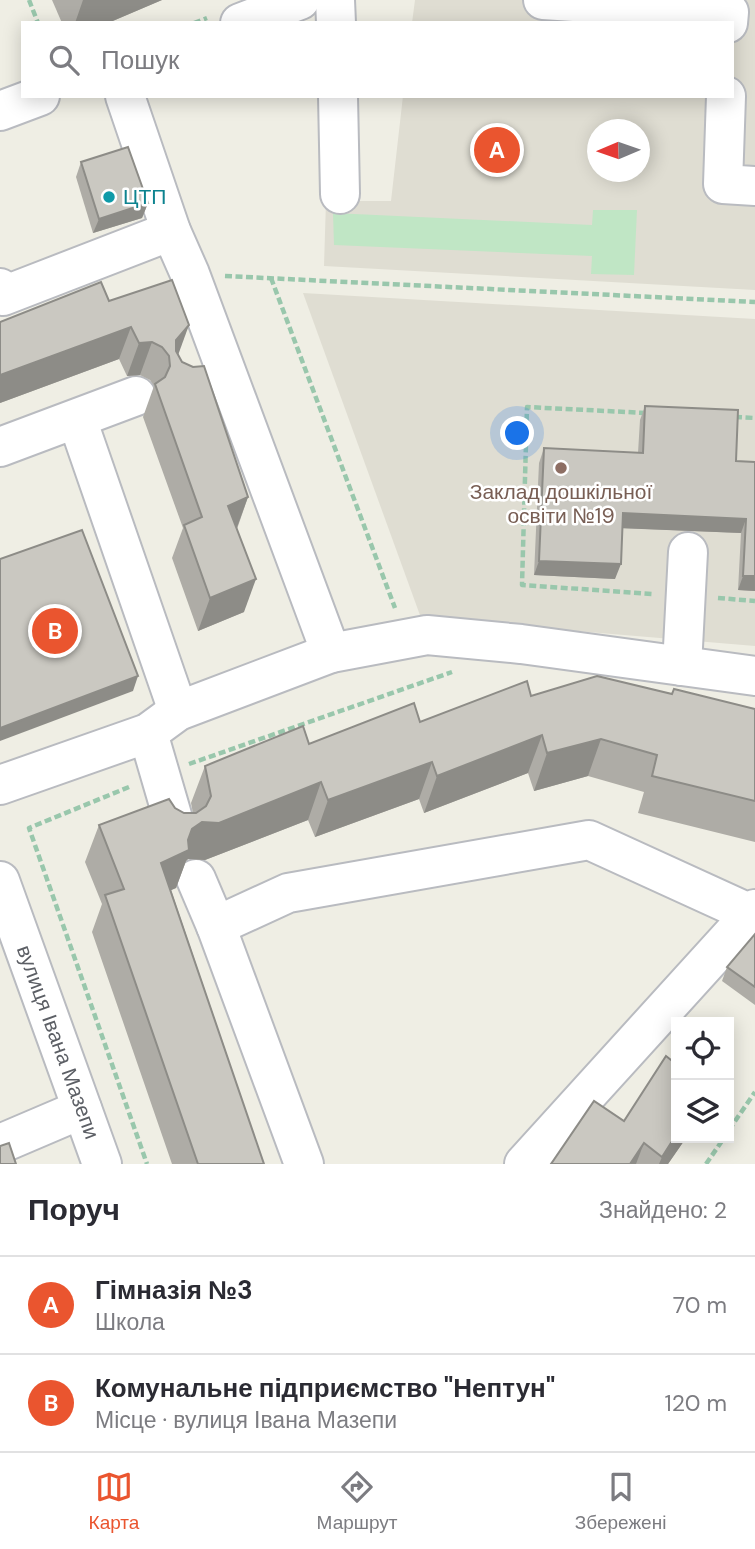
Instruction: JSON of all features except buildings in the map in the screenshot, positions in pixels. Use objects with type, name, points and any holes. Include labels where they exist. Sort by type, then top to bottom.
[{"type":"street","points":[[245,21],[300,0]]},
{"type":"street","points":[[335,0],[335,21]]},
{"type":"street","points":[[543,0],[729,12],[729,21]]},
{"type":"street","points":[[0,111],[35,98]]},
{"type":"street","points":[[126,98],[171,231],[190,274],[222,367],[331,653]]},
{"type":"street","points":[[338,98],[340,194]]},
{"type":"street","points":[[726,98],[723,184],[755,186]]},
{"type":"street","points":[[1,294],[171,231]]},
{"type":"street","points":[[185,378],[222,367]]},
{"type":"street","points":[[0,447],[136,397]]},
{"type":"street","points":[[77,419],[163,722],[161,773],[176,829]]},
{"type":"street","points":[[682,666],[688,552]]},
{"type":"street","points":[[0,785],[331,653],[427,635],[521,644],[755,676]]},
{"type":"street","points":[[216,926],[288,893],[589,839],[753,912],[524,1164]]},
{"type":"street","points":[[196,879],[304,1164]]},
{"type":"street","name":"вулиця Івана Мазепи","points":[[0,881],[102,1164]]},
{"type":"street","points":[[0,1144],[82,1109]]},
{"type":"path","points":[[29,0],[37,21]]},
{"type":"path","points":[[190,274],[755,302]]},
{"type":"path","points":[[271,278],[406,639]]},
{"type":"path","points":[[648,413],[527,407],[522,585],[755,600]]},
{"type":"path","points":[[728,417],[755,418]]},
{"type":"path","points":[[147,1164],[29,828],[161,773],[465,668]]},
{"type":"path","points":[[734,1122],[755,1091]]},
{"type":"path","points":[[706,1164],[721,1143]]},
{"type":"shaded area","points":[[415,0],[755,0],[755,290],[324,266],[326,201],[391,201],[403,98],[734,98],[734,21],[412,21]]},
{"type":"shaded area","name":"Заклад дошкільної освіти №19","points":[[303,293],[755,319],[755,646],[421,618]]},
{"type":"green space","points":[[593,210],[637,210],[634,275],[591,274],[592,256],[334,245],[333,213],[592,225]]},
{"type":"place","name":"Гімназія №3","points":[[497,150]]},
{"type":"place","name":"ЦТП","points":[[109,197]]},
{"type":"place","name":"Заклад дошкільної освіти №19","points":[[561,468]]},
{"type":"place","name":"Комунальне підприємство \"Нептун\"","points":[[55,631]]}]
